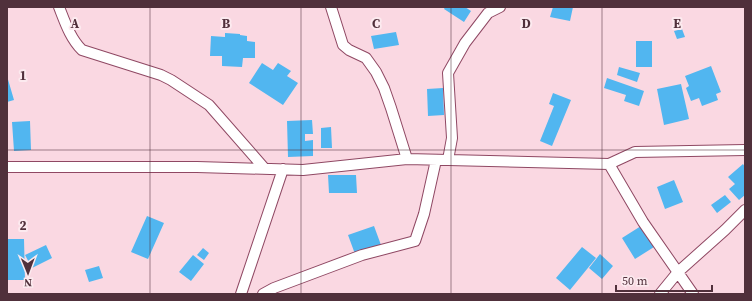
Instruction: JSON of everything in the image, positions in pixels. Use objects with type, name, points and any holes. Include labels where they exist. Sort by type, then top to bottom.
[{"type":"street","points":[[59,7],[70,35],[82,50],[161,75],[210,105],[265,169]]},
{"type":"street","points":[[331,7],[343,45],[349,50],[366,58],[376,72],[384,88],[407,159]]},
{"type":"street","points":[[448,160],[452,138],[448,73],[465,43],[488,13],[500,7]]},
{"type":"street","points":[[7,167],[196,167],[304,170],[407,159],[609,164],[634,152],[745,150]]},
{"type":"street","points":[[263,294],[274,288],[362,256],[415,242],[424,214],[436,160]]},
{"type":"street","points":[[609,164],[643,222],[693,294]]},
{"type":"street","points":[[241,294],[283,169]]},
{"type":"street","points":[[660,294],[678,272],[745,210]]},
{"type":"building","points":[[445,7],[465,7],[471,11],[464,22],[444,9]]},
{"type":"building","points":[[553,7],[573,7],[570,21],[550,17]]},
{"type":"building","points":[[682,29],[685,37],[677,39],[674,31]]},
{"type":"building","points":[[396,32],[399,45],[374,49],[371,36]]},
{"type":"building","points":[[225,33],[247,36],[247,41],[255,42],[255,58],[243,58],[242,67],[222,66],[222,56],[210,56],[211,36],[225,37]]},
{"type":"building","points":[[636,41],[652,41],[652,67],[636,67]]},
{"type":"building","points":[[262,63],[273,70],[278,63],[291,71],[287,76],[298,83],[283,105],[249,83]]},
{"type":"building","points":[[711,66],[721,92],[716,94],[718,100],[702,106],[699,98],[691,101],[686,88],[689,86],[685,76]]},
{"type":"building","points":[[619,67],[640,73],[637,82],[617,75]]},
{"type":"building","points":[[7,76],[14,100],[7,102]]},
{"type":"building","points":[[607,78],[644,91],[639,106],[624,101],[626,95],[604,88]]},
{"type":"building","points":[[681,84],[689,119],[664,125],[657,89]]},
{"type":"building","points":[[443,88],[444,115],[428,116],[427,89]]},
{"type":"building","points":[[553,93],[571,100],[552,146],[540,141],[554,106],[549,104]]},
{"type":"building","points":[[312,120],[313,134],[305,134],[305,141],[313,140],[313,156],[288,157],[287,121]]},
{"type":"building","points":[[30,121],[31,150],[14,151],[12,122]]},
{"type":"building","points":[[331,127],[332,148],[321,148],[321,128]]},
{"type":"building","points":[[743,164],[745,167],[745,195],[739,200],[729,189],[735,184],[728,177]]},
{"type":"building","points":[[328,175],[356,175],[357,193],[329,193]]},
{"type":"building","points":[[674,180],[683,202],[665,209],[657,187]]},
{"type":"building","points":[[725,195],[731,202],[717,213],[711,205]]},
{"type":"building","points":[[147,216],[164,223],[148,259],[131,252]]},
{"type":"building","points":[[374,226],[381,245],[355,254],[348,235]]},
{"type":"building","points":[[641,226],[654,247],[635,259],[622,238]]},
{"type":"building","points":[[7,239],[24,239],[25,280],[7,280]]},
{"type":"building","points":[[46,245],[52,258],[32,268],[25,255]]},
{"type":"building","points":[[582,247],[596,258],[570,290],[556,278]]},
{"type":"building","points":[[203,248],[209,253],[204,260],[197,255]]},
{"type":"building","points":[[600,254],[613,266],[602,279],[589,268]]},
{"type":"building","points":[[193,255],[204,264],[191,281],[179,272]]},
{"type":"building","points":[[99,266],[103,278],[89,282],[85,270]]}]
